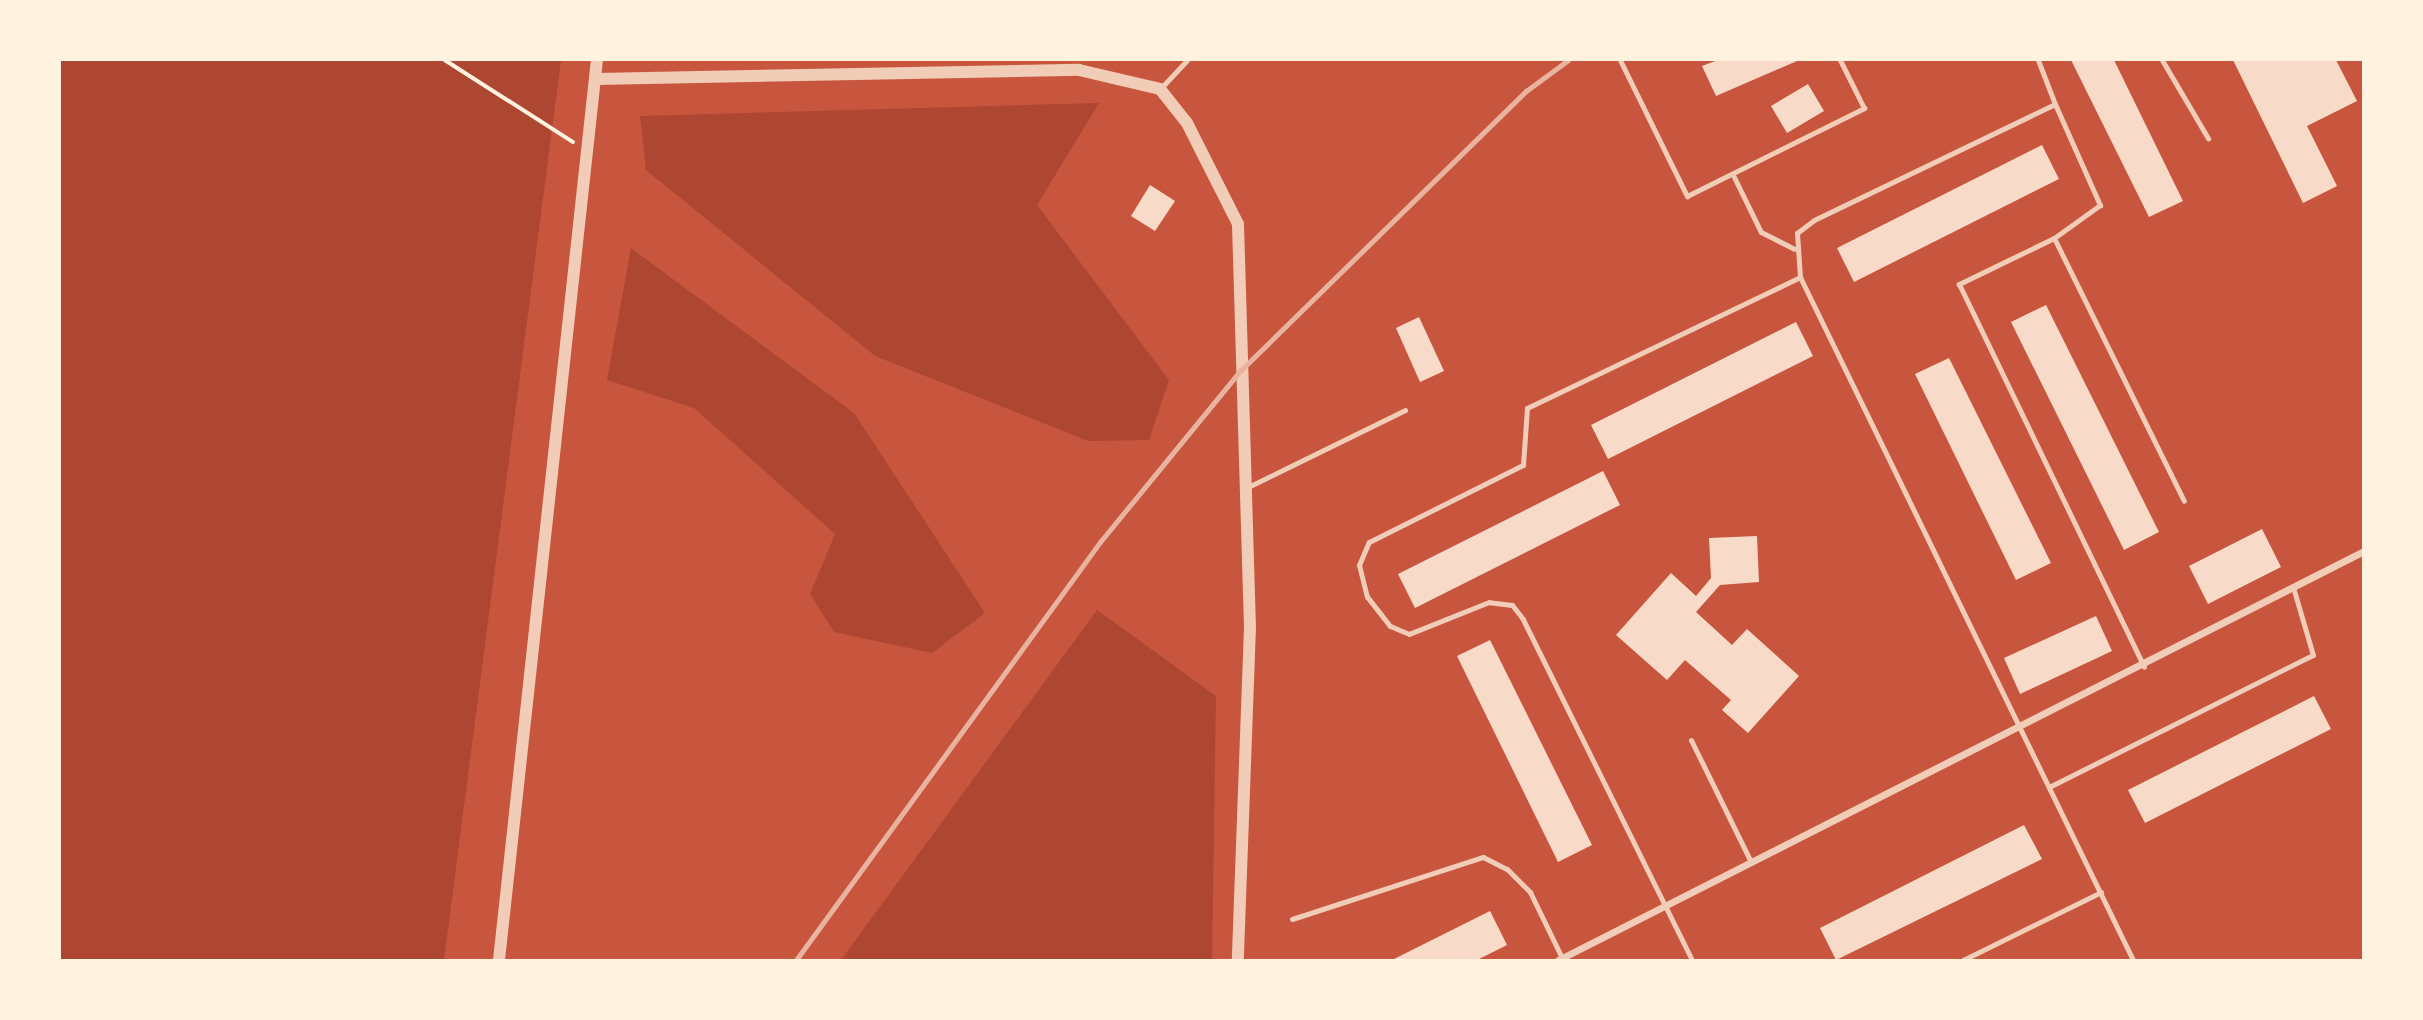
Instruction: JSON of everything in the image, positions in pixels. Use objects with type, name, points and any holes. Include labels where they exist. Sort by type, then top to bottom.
[{"type":"street","points":[[499,961],[597,60]]},
{"type":"street","points":[[595,79],[1079,70],[1160,89],[1187,123],[1238,224],[1250,627],[1238,961]]},
{"type":"street","points":[[1560,959],[2144,667],[2364,551]]},
{"type":"lane","points":[[1160,89],[1187,60]]},
{"type":"lane","points":[[1620,60],[1687,196],[1734,177],[1864,107],[1840,60]]},
{"type":"lane","points":[[2038,60],[2100,205],[2054,238],[1959,284],[2144,667]]},
{"type":"lane","points":[[2162,60],[2208,138]]},
{"type":"lane","points":[[2055,104],[1814,220],[1797,233],[1794,249],[1800,277],[2016,731],[2049,787],[2133,961]]},
{"type":"lane","points":[[1734,177],[1760,232],[1794,249]]},
{"type":"lane","points":[[2054,238],[2184,501]]},
{"type":"lane","points":[[1692,961],[1512,605],[1489,602],[1409,634],[1390,626],[1367,597],[1359,565],[1369,542],[1523,465],[1527,408],[1800,277]]},
{"type":"lane","points":[[1245,488],[1405,410]]},
{"type":"lane","points":[[2049,787],[2313,655],[2294,587]]},
{"type":"lane","points":[[1691,740],[1751,862]]},
{"type":"lane","points":[[1292,919],[1483,857],[1530,892],[1560,959]]},
{"type":"lane","points":[[1963,961],[2101,892]]},
{"type":"path","points":[[445,60],[587,151]]},
{"type":"shaded area","points":[[60,60],[561,60],[444,960],[60,960]]},
{"type":"shaded area","points":[[1099,103],[1037,205],[1169,380],[1149,440],[1088,441],[875,356],[646,170],[640,116]]},
{"type":"shaded area","points":[[631,248],[854,413],[985,613],[932,653],[834,632],[810,594],[835,534],[694,408],[607,380]]},
{"type":"shaded area","points":[[1097,610],[1216,696],[1212,960],[841,960]]},
{"type":"building","points":[[1718,60],[1797,61],[1716,96],[1702,66]]},
{"type":"building","points":[[2071,60],[2114,60],[2183,201],[2149,217]]},
{"type":"building","points":[[2233,60],[2336,60],[2357,101],[2307,126],[2337,186],[2303,203]]},
{"type":"building","points":[[1808,84],[1824,111],[1787,133],[1771,106]]},
{"type":"building","points":[[2042,145],[2059,179],[1854,282],[1837,248]]},
{"type":"building","points":[[1150,185],[1175,201],[1155,231],[1131,216]]},
{"type":"building","points":[[2046,305],[2159,532],[2124,550],[2011,322]]},
{"type":"building","points":[[1419,317],[1444,371],[1420,382],[1396,328]]},
{"type":"building","points":[[1796,322],[1813,356],[1608,459],[1591,425]]},
{"type":"building","points":[[1949,358],[2051,563],[2016,580],[1915,374]]},
{"type":"building","points":[[1603,471],[1620,505],[1415,608],[1398,574]]},
{"type":"building","points":[[2262,529],[2281,567],[2208,604],[2189,566]]},
{"type":"building","points":[[1757,536],[1759,582],[1720,585],[1696,612],[1732,645],[1747,629],[1799,676],[1748,733],[1722,710],[1731,700],[1685,660],[1667,680],[1616,635],[1671,573],[1696,596],[1711,578],[1709,538]]},
{"type":"building","points":[[2096,616],[2112,651],[2020,694],[2004,658]]},
{"type":"building","points":[[1490,640],[1592,845],[1558,862],[1457,656]]},
{"type":"building","points":[[2314,696],[2331,729],[2145,823],[2128,790]]},
{"type":"building","points":[[2024,825],[2042,859],[1836,960],[1820,928]]},
{"type":"building","points":[[1490,911],[1507,945],[1477,960],[1392,960]]},
{"type":"railway","points":[[796,960],[1100,542],[1241,370],[1526,91],[1568,60]]}]
